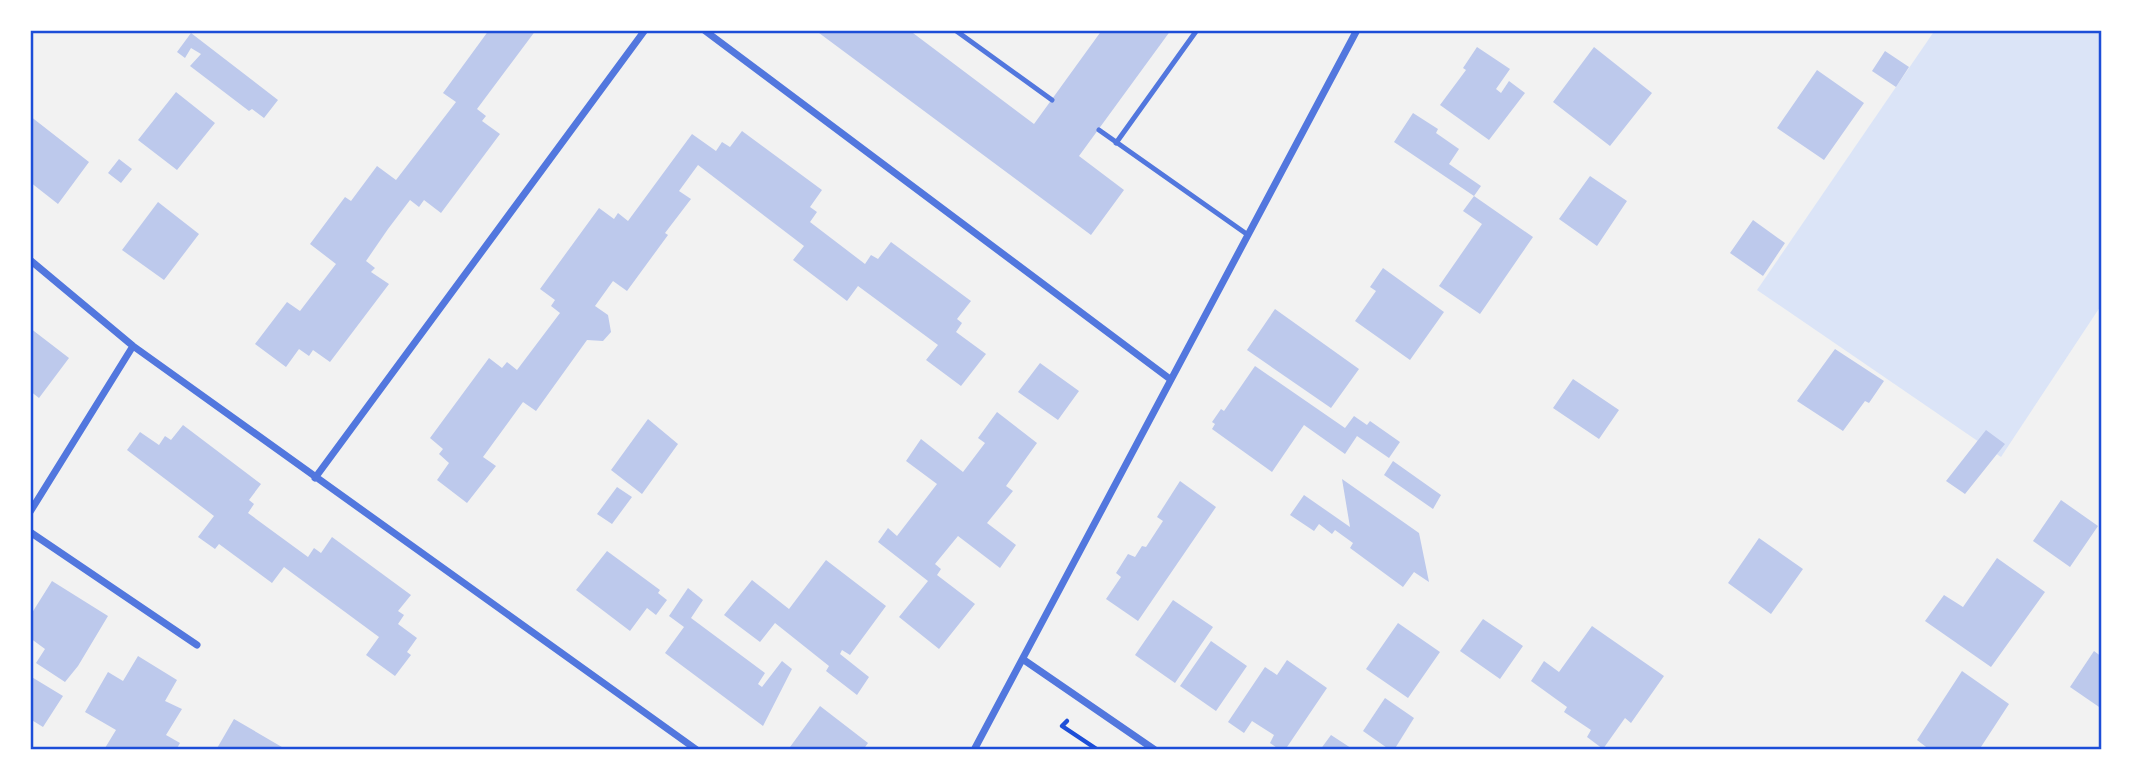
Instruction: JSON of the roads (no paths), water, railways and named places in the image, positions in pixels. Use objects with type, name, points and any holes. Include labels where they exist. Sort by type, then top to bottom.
[{"type":"street","points":[[315,478],[645,30]]},
{"type":"street","points":[[704,30],[1170,379]]},
{"type":"street","points":[[974,750],[1357,30]]},
{"type":"street","points":[[30,260],[133,346],[697,750]]},
{"type":"street","points":[[30,512],[133,346]]},
{"type":"street","points":[[30,532],[197,645]]},
{"type":"street","points":[[1024,660],[1155,750]]},
{"type":"lane","points":[[955,30],[1052,100]]},
{"type":"lane","points":[[1116,142],[1197,30]]},
{"type":"lane","points":[[1099,130],[1248,235]]}]
